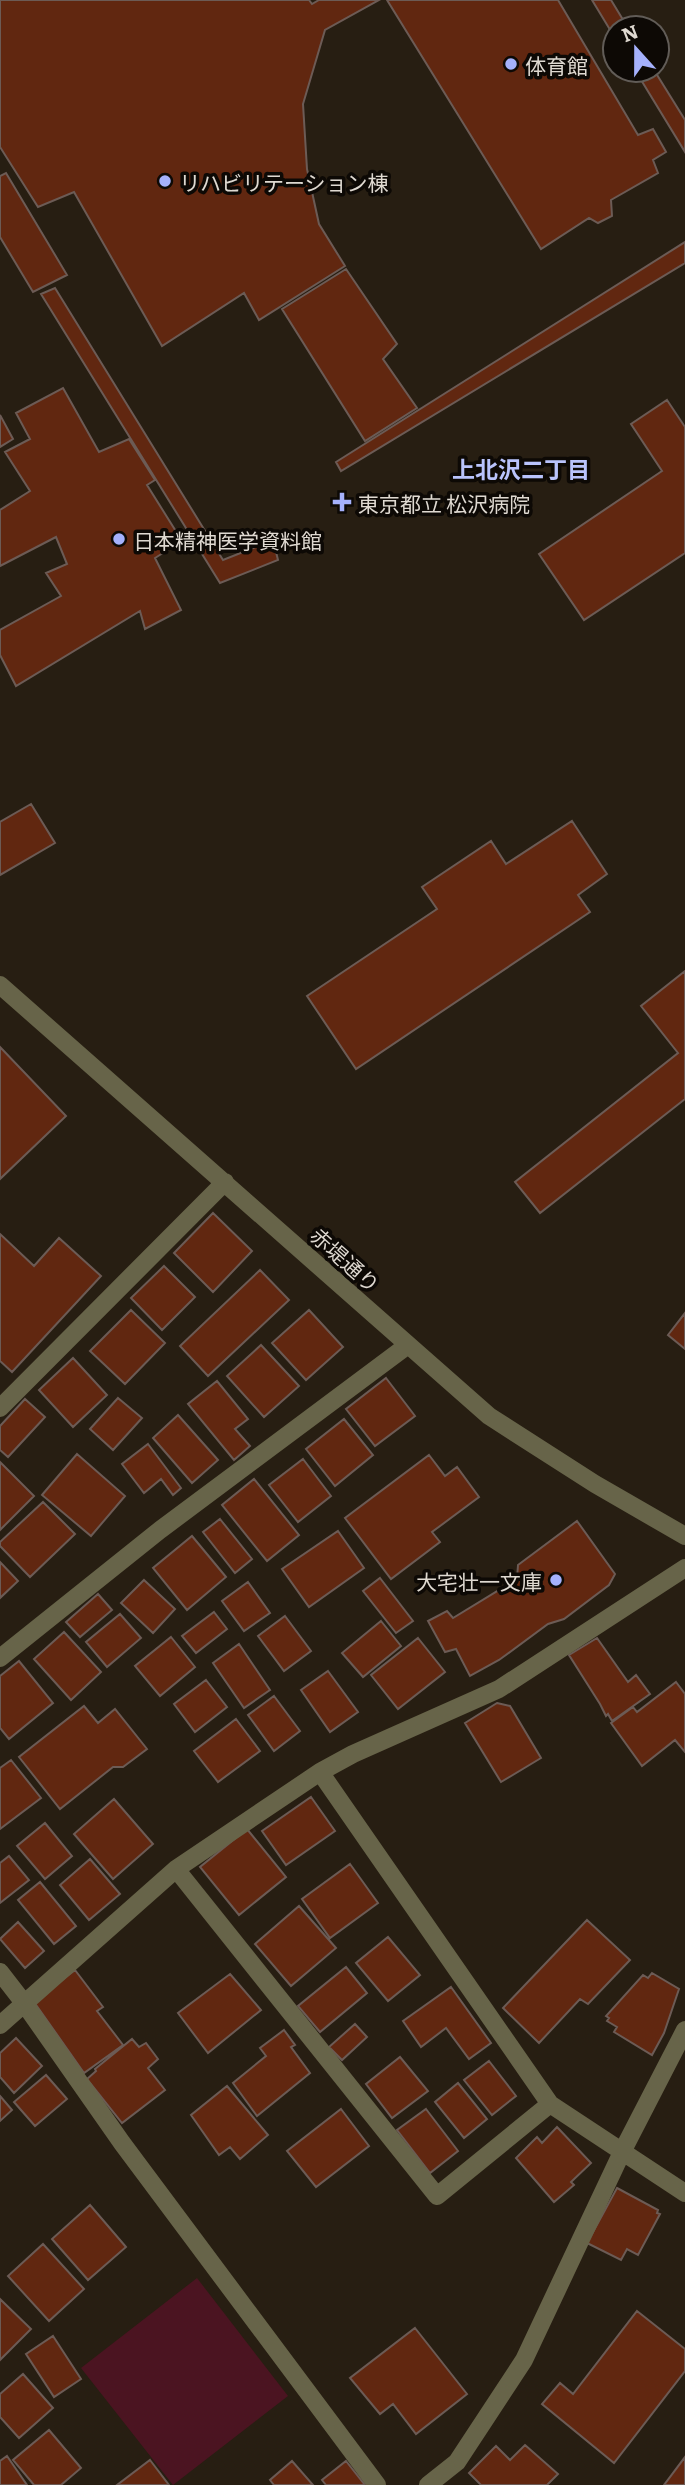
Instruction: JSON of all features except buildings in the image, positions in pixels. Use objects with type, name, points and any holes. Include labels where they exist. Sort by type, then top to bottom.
[{"type":"street","name":"赤堤通り","points":[[0,985],[489,1416],[595,1483],[685,1535]]},
{"type":"street","points":[[0,1408],[225,1182]]},
{"type":"street","points":[[0,1658],[160,1530],[408,1345]]},
{"type":"street","points":[[0,2025],[176,1869],[320,1772],[353,1754],[499,1689],[685,1568]]},
{"type":"street","points":[[320,1772],[550,2104],[685,2193]]},
{"type":"street","points":[[176,1869],[438,2196],[550,2104]]},
{"type":"street","points":[[0,1972],[122,2143],[377,2485]]},
{"type":"street","points":[[428,2485],[457,2462],[523,2360],[622,2152],[685,2030]]},
{"type":"shaded area","points":[[197,2278],[288,2396],[173,2485],[81,2368]]},
{"type":"place","name":"体育館","points":[[511,64]]},
{"type":"place","name":"リハビリテーション棟","points":[[165,181]]},
{"type":"place","name":"東京都立 松沢病院","points":[[342,502]]},
{"type":"place","name":"日本精神医学資料館","points":[[119,539]]},
{"type":"place","name":"大宅壮一文庫","points":[[556,1580]]},
{"type":"district","name":"上北沢二丁目","points":[[521,468]]}]
